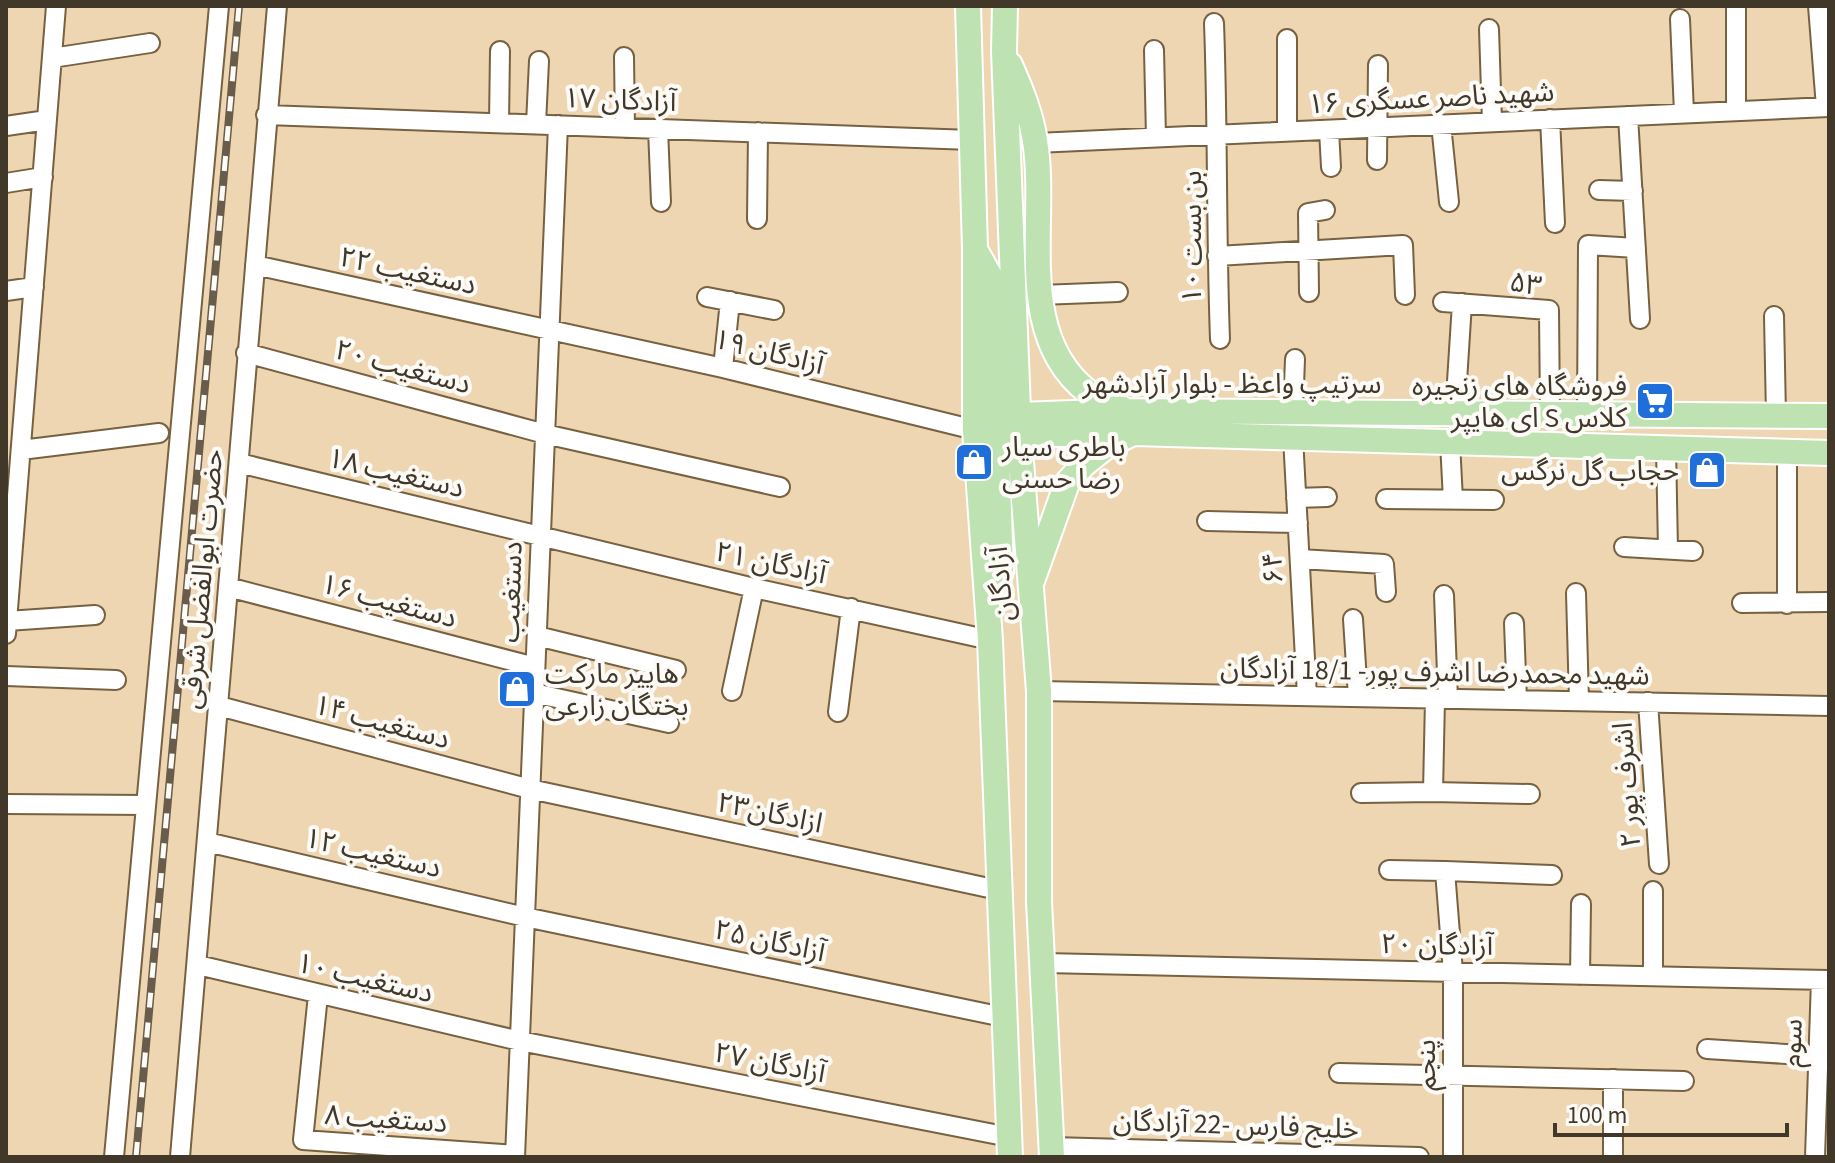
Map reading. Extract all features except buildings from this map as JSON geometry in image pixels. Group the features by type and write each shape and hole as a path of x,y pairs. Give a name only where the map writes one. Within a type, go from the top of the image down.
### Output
{"main road":[{"name":"آزادگان","path":"968,6 975,249 1001,425 1030,587 1039,691 1039,902 1052,1152"},
{"name":"آزادگان","path":"1005,6 1001,425 989,628 1009,1147"},
{"path":"1004,51 1025,99 1036,143 1040,295 1047,336 1056,356 1089,393 1130,422 1067,483 1030,587"},
{"name":"سرتیپ واعظ - بلوار آزادشهر","path":"1001,425 1130,422 1293,411 1829,416"},
{"name":"سرتیپ واعظ - بلوار آزادشهر","path":"1130,422 1293,437 1829,453"}],"street":[{"path":"6,634 21,450 15,414 34,287 56,6"},
{"path":"114,1157 219,6"},
{"name":"حضرت ابوالفضل شرقی","path":"180,1157 277,6"},
{"path":"1818,6 1828,107"},
{"path":"1736,8 1736,111"},
{"path":"1680,19 1684,113"},
{"name":"بن بست ۱۰","path":"1214,23 1219,135 1217,256 1220,339"},
{"path":"1489,29 1492,122"},
{"path":"1287,39 1287,131"},
{"path":"52,58 150,43"},
{"path":"1154,50 1156,137"},
{"path":"499,123 500,51"},
{"path":"624,57 625,128"},
{"path":"536,124 539,61"},
{"path":"1377,160 1378,65"},
{"name":"۱۶ شهید ناصر عسگری","path":"1036,143 1828,107"},
{"name":"۱۷ آزادگان","path":"266,115 972,140"},
{"path":"1628,116 1640,319"},
{"path":"1550,119 1555,223"},
{"path":"6,126 47,120"},
{"path":"1441,124 1449,202"},
{"name":"دستغیب","path":"515,1156 558,125"},
{"path":"658,129 661,202"},
{"path":"1329,130 1331,167"},
{"path":"757,219 758,132"},
{"path":"6,183 43,177"},
{"path":"1599,190 1633,191"},
{"path":"1309,292 1308,213 1325,210"},
{"path":"1217,256 1309,253 1403,245 1405,295"},
{"path":"1587,414 1588,245 1636,248"},
{"name":"دستغیب ۲۲","path":"255,265 549,329"},
{"path":"6,291 34,287"},
{"path":"1040,295 1118,292"},
{"path":"707,297 774,310"},
{"path":"723,368 730,301"},
{"name":"۵۳","path":"1443,302 1549,310 1550,414"},
{"path":"1455,413 1462,303"},
{"path":"1774,316 1776,416"},
{"name":"۱۹ آزادگان","path":"549,329 1001,425"},
{"name":"دستغیب ۲۰","path":"246,353 545,434 780,487"},
{"path":"1293,411 1295,359"},
{"path":"21,450 159,433"},
{"name":"۶۴","path":"1293,437 1307,696"},
{"path":"1450,442 1453,500"},
{"path":"1666,448 1668,549"},
{"path":"1787,451 1787,604"},
{"name":"دستغیب ۱۸","path":"239,463 541,535"},
{"path":"1296,498 1327,497"},
{"path":"1386,499 1494,500"},
{"path":"1206,524 1298,523"},
{"name":"۲۱ آزادگان","path":"541,535 754,588 851,608 989,628"},
{"path":"1624,547 1693,551"},
{"path":"1300,559 1384,564 1386,592"},
{"name":"دستغیب ۱۶","path":"228,587 535,667"},
{"path":"732,691 754,588"},
{"path":"1576,593 1579,701"},
{"path":"1433,792 1442,699 1444,595"},
{"path":"1742,603 1828,602"},
{"path":"838,712 851,608"},
{"path":"7,621 95,615"},
{"path":"1353,619 1358,697"},
{"path":"1514,623 1517,700"},
{"path":"537,636 676,670"},
{"path":"6,676 116,680"},
{"name":"شهید محمدرضا اشرف پور- 18/1 آزادگان","path":"1039,691 1829,706"},
{"path":"534,693 669,723"},
{"name":"۲ اشرف پور","path":"1648,702 1659,864"},
{"name":"دستغیب ۱۴","path":"219,706 530,789"},
{"name":"۲۳ازادگان","path":"530,789 998,890"},
{"path":"1361,793 1530,794"},
{"path":"6,804 146,805"},
{"name":"دستغیب ۱۲","path":"207,842 525,917"},
{"path":"1389,870 1552,875"},
{"name":"پنجم","path":"1445,871 1453,972 1453,1157"},
{"path":"1653,891 1653,976"},
{"path":"1580,975 1581,904"},
{"name":"۲۵ آزادگان","path":"525,917 1003,1017"},
{"name":"۲۰ آزادگان","path":"1044,963 1825,980"},
{"name":"دستغیب ۱۰","path":"198,965 520,1041"},
{"name":"سوم","path":"1815,1157 1823,1081 1818,1056 1825,980"},
{"name":"دستغیب ۸","path":"318,995 302,1148 515,1156"},
{"name":"۲۷ آزادگان","path":"520,1041 1009,1147"},
{"path":"1707,1049 1818,1056"},
{"path":"1339,1073 1684,1081"},
{"path":"1613,1079 1613,1157"},
{"name":"خلیج فارس -22 آزادگان","path":"1052,1152 1419,1157"}],"railway":[{"path":"136,1157 239,6"}],"place":[{"name":"فروشگاه های زنجیره ای هایپر S کلاس","path":"1655,401"},
{"name":"باطری سیار رضا حسنی","path":"974,462"},
{"name":"حجاب گل نرگس","path":"1707,470"},
{"name":"هاپیر مارکت بختگان زارعی","path":"517,689"}]}
